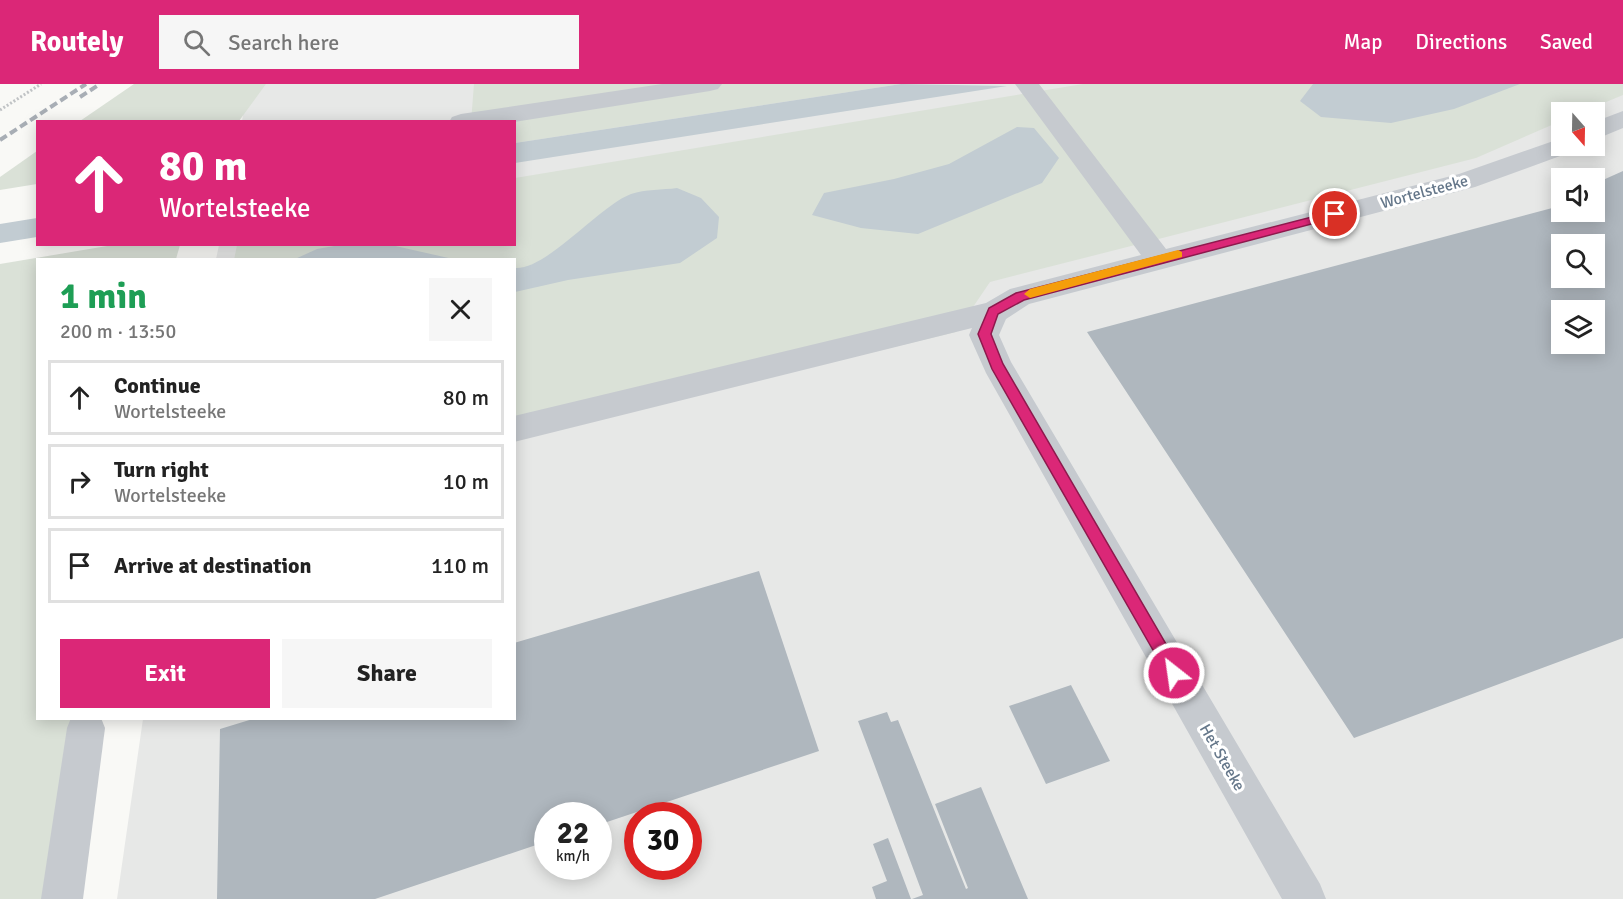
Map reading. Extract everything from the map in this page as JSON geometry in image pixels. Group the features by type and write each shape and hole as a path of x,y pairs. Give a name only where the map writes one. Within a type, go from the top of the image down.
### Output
{"street":[{"path":"474,120 710,84"},
{"path":"1027,84 1159,259"},
{"path":"1605,127 1623,119"},
{"name":"Wortelsteeke","path":"516,429 994,312 1020,296 1466,181 1551,150"},
{"name":"Het Steeke","path":"994,312 984,334 997,365 1305,899"},
{"path":"62,899 86,728"}],"path":[{"path":"0,110 41,84"}],"shaded area":[{"path":"134,84 266,84 240,120 81,120"},
{"path":"248,84 1623,84 1623,899 117,899 143,720 516,720 516,258 216,258 219,246 516,246 516,120 242,120"},
{"path":"474,84 901,84 516,143 516,120 471,120"},
{"path":"901,84 1007,86 516,163 516,143"},
{"path":"1083,84 1623,84 1623,95 1605,102 1551,102 1551,125 1476,158 990,282 956,332 516,439 516,258 234,258 237,246 516,246 516,178"},
{"path":"1313,84 1520,84 1454,109 1391,123 1321,117 1300,101"},
{"path":"1017,127 1034,128 1059,158 1042,183 918,234 861,228 812,215 824,193 894,179 949,164"},
{"path":"36,152 36,184 0,190 0,177"},
{"path":"677,188 701,198 719,217 717,238 680,263 568,280 516,292 516,268 528,266 542,259 618,201 636,192"},
{"path":"36,218 36,237 0,243 0,224"},
{"path":"107,246 180,246 176,258 36,258 36,720 83,720 51,899 0,899 0,264"},
{"path":"334,246 395,246 449,258 297,258 317,249"}],"building":[{"path":"1623,171 1623,638 1354,738 1087,332 1551,208 1551,222 1605,222 1605,179"},
{"path":"759,571 819,751 667,802 624,802 624,816 612,820 612,802 534,802 534,846 375,899 217,899 220,729 249,720 516,720 516,642"},
{"path":"1071,685 1110,761 1046,784 1009,706"},
{"path":"887,712 891,722 898,720 966,889 968,888 935,804 981,787 1028,899 912,899 923,895 858,721"},
{"path":"888,838 911,899 876,899 872,887 887,881 873,844"}],"railway":[{"path":"0,140 86,84"},
{"path":"80,97 100,84"}],"slow traffic":[{"path":"1030,294 1178,254"}],"route":[{"path":"1174,673 997,365 984,334 994,312 1020,296 1335,214"}]}
